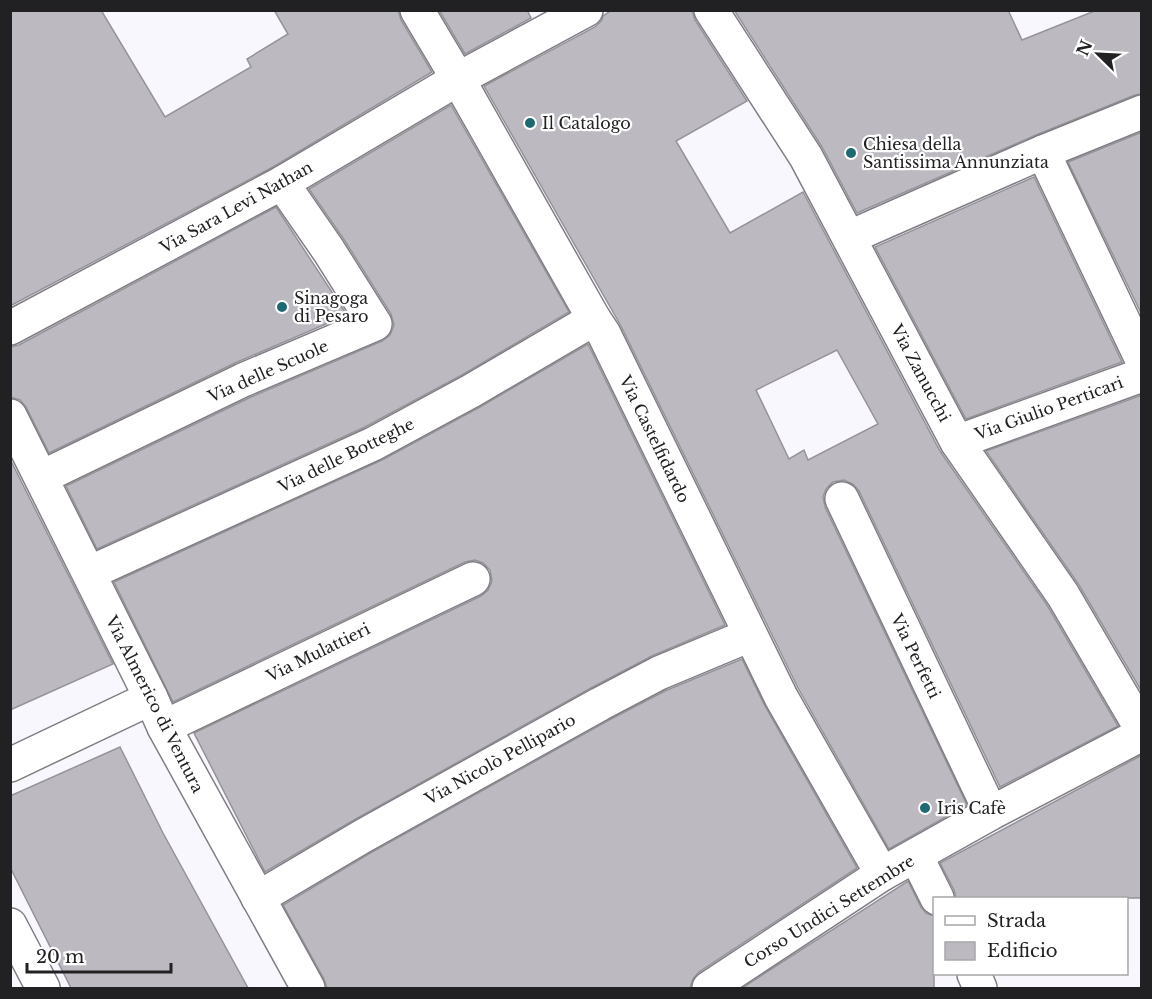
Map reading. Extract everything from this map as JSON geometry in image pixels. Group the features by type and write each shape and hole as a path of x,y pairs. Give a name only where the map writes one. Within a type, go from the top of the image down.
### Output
{"street":[{"name":"Via Castelfidardo","path":"417,10 604,334 781,698 882,874"},
{"name":"Via Sara Levi Nathan","path":"10,328 282,183 458,79 586,10"},
{"name":"Via Zanucchi","path":"711,10 806,157 957,442 1063,595 1142,732"},
{"path":"850,237 1043,152 1142,112"},
{"path":"1043,152 1142,360"},
{"name":"Via delle Scuole","path":"42,477 243,380 375,324 282,183"},
{"name":"Via delle Botteghe","path":"88,573 373,444 471,391 594,319"},
{"name":"Via Giulio Perticari","path":"957,442 1142,375"},
{"name":"Via Almerico di Ventura","path":"10,416 152,698 164,727 308,988"},
{"name":"Via Perfetti","path":"842,499 992,813"},
{"name":"Via Mulattieri","path":"164,727 473,579"},
{"name":"Via Nicolò Pellipario","path":"258,898 363,836 600,704 659,673 750,635"},
{"path":"10,765 152,698"},
{"name":"Corso Undici Settembre","path":"709,988 882,874 1142,732"},
{"path":"916,856 936,897"},
{"path":"10,925 43,988"}],"building":[{"path":"10,10 101,10 165,117 251,67 247,59 288,34 274,10 398,10 401,20 432,72 273,167 10,306"},
{"path":"439,10 527,10 531,18 465,54"},
{"path":"612,10 692,10 695,20 747,101 676,141 730,233 803,192 940,451 1047,605 1118,726 1000,787 859,491 853,484 844,480 833,482 826,489 823,497 825,507 967,805 889,849 798,688 621,326 484,86 595,27 603,16","holes":["837,350 878,424 808,460 804,450 789,459 756,390"]},
{"path":"734,10 1008,10 1022,40 1097,10 1142,10 1142,94 1036,135 857,213 822,147"},
{"path":"451,105 569,312 462,375 365,427 97,549 66,486 251,397 382,341 390,335 394,325 391,314 309,189"},
{"path":"1142,132 1142,315 1068,162"},
{"path":"1034,177 1122,362 966,419 875,247"},
{"path":"276,207 347,315 235,363 49,453 26,407 20,400 10,397 10,347 19,345"},
{"path":"588,344 725,625 652,656 591,688 265,872 194,733 481,596 488,590 492,581 490,570 483,563 475,560 465,562 173,702 114,582 382,460 480,407"},
{"path":"1142,395 1142,692 1079,585 986,451"},
{"path":"10,459 113,664 10,710"},
{"path":"742,659 765,706 857,868 699,972 690,988 327,988 283,905 372,852 609,720 667,690"},
{"path":"120,747 163,833 248,988 71,988 10,867 10,796"},
{"path":"1142,755 1142,898 956,897 940,863"},
{"path":"908,881 921,907 926,913 933,916 934,988 742,988"}],"place":[{"name":"Il Catalogo","path":"530,123"},
{"name":"Chiesa della Santissima Annunziata","path":"851,153"},
{"name":"Sinagoga di Pesaro","path":"282,307"},
{"name":"Iris Cafè","path":"925,808"}]}
